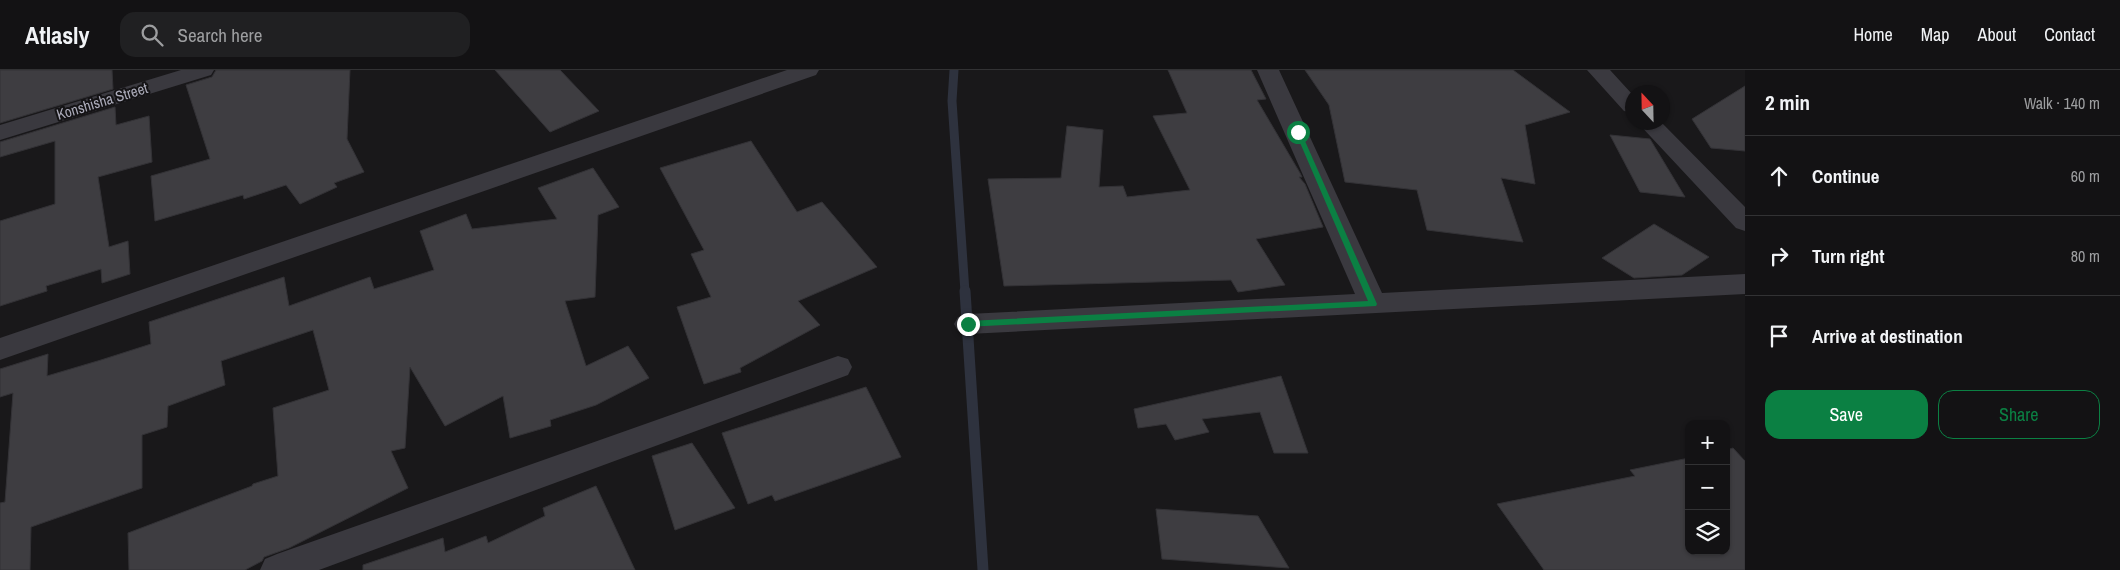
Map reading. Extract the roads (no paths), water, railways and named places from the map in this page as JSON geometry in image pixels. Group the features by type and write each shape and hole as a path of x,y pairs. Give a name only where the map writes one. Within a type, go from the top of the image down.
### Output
{"street":[{"name":"Konshisha Street","path":"0,133 203,70"},
{"path":"0,349 808,70"},
{"path":"1268,70 1373,304"},
{"path":"1598,70 1625,99"},
{"path":"1656,130 1745,222"},
{"path":"968,324 1745,284"},
{"path":"277,570 838,367"}],"waterway":[{"path":"954,70 952,101 965,292"},
{"path":"965,291 983,570"}]}
